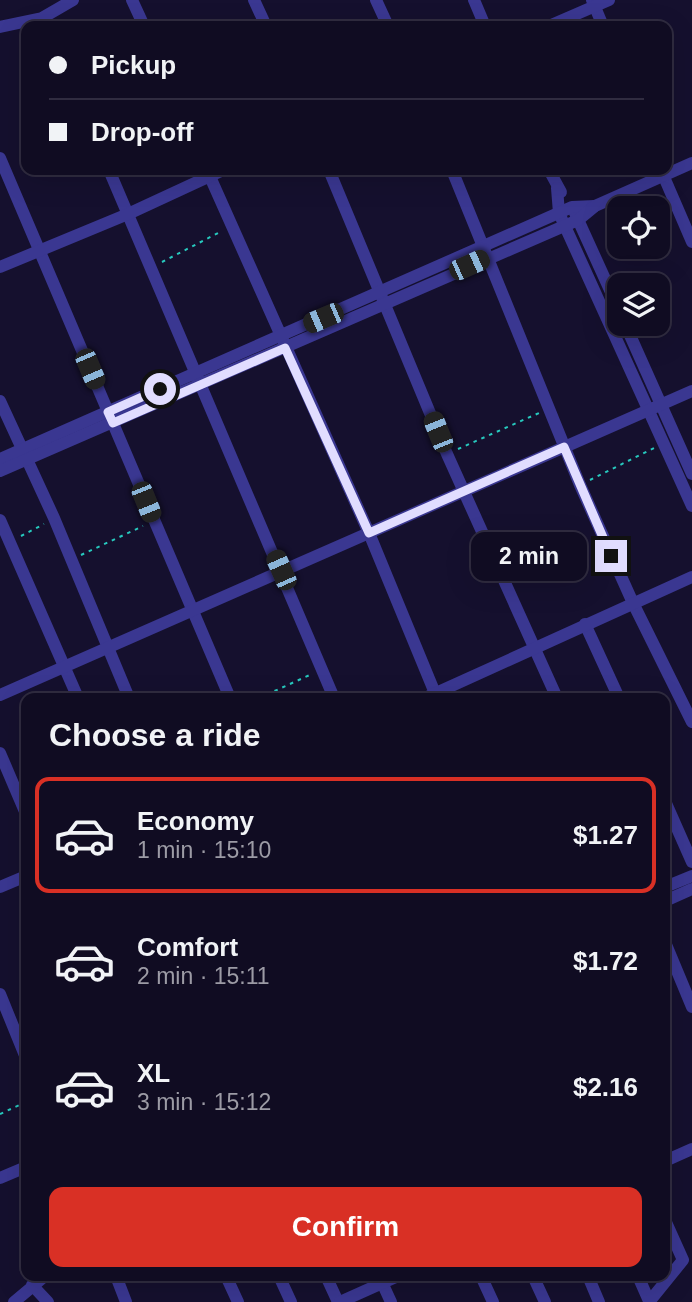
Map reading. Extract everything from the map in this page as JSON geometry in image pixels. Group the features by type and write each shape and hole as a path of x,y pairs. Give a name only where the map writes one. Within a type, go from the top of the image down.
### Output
{"street":[{"path":"45,21 72,0"},
{"path":"132,0 142,21"},
{"path":"254,0 264,21"},
{"path":"376,0 386,21"},
{"path":"474,0 483,21"},
{"path":"559,21 593,3 609,0"},
{"path":"593,3 601,21"},
{"path":"0,27 21,25"},
{"path":"0,158 228,693"},
{"path":"672,170 692,163"},
{"path":"111,175 332,693"},
{"path":"0,267 128,214 204,175"},
{"path":"209,175 369,533 430,693"},
{"path":"331,175 447,454 555,693"},
{"path":"454,175 580,485 633,603 692,722"},
{"path":"551,175 557,188 572,207 607,284"},
{"path":"0,471 24,455 487,251 562,220 578,220 595,206 658,175"},
{"path":"663,175 692,242"},
{"path":"557,188 562,220 692,474"},
{"path":"562,220 572,207 595,206"},
{"path":"629,336 656,407 664,443 692,506"},
{"path":"0,695 692,391"},
{"path":"0,401 54,518 127,693"},
{"path":"0,459 24,455"},
{"path":"0,520 76,693"},
{"path":"440,693 535,647 692,577"},
{"path":"585,624 617,693"},
{"path":"0,753 21,802"},
{"path":"670,812 692,862"},
{"path":"670,885 692,876"},
{"path":"0,887 21,878"},
{"path":"670,899 692,889"},
{"path":"670,954 692,1007"},
{"path":"0,994 4,1019 21,1049"},
{"path":"670,1159 692,1149"},
{"path":"0,1178 21,1169"},
{"path":"670,1229 687,1259 670,1278"},
{"path":"14,1302 38,1281"},
{"path":"118,1281 126,1302"},
{"path":"228,1281 238,1302"},
{"path":"281,1281 290,1302"},
{"path":"329,1281 339,1302 377,1281"},
{"path":"382,1281 391,1302"},
{"path":"483,1281 493,1302"},
{"path":"535,1281 545,1302"},
{"path":"590,1281 599,1302"},
{"path":"640,1281 649,1302 668,1281"},
{"path":"32,1285 48,1302"}],"path":[{"path":"151,268 232,226"},
{"path":"447,454 549,409"},
{"path":"580,485 664,443"},
{"path":"10,542 54,518"},
{"path":"71,560 154,520"},
{"path":"270,693 323,670"},
{"path":"0,1114 21,1104"}],"route":[{"path":"160,389 108,412 113,423 285,348 369,533 564,447 611,556"}]}
